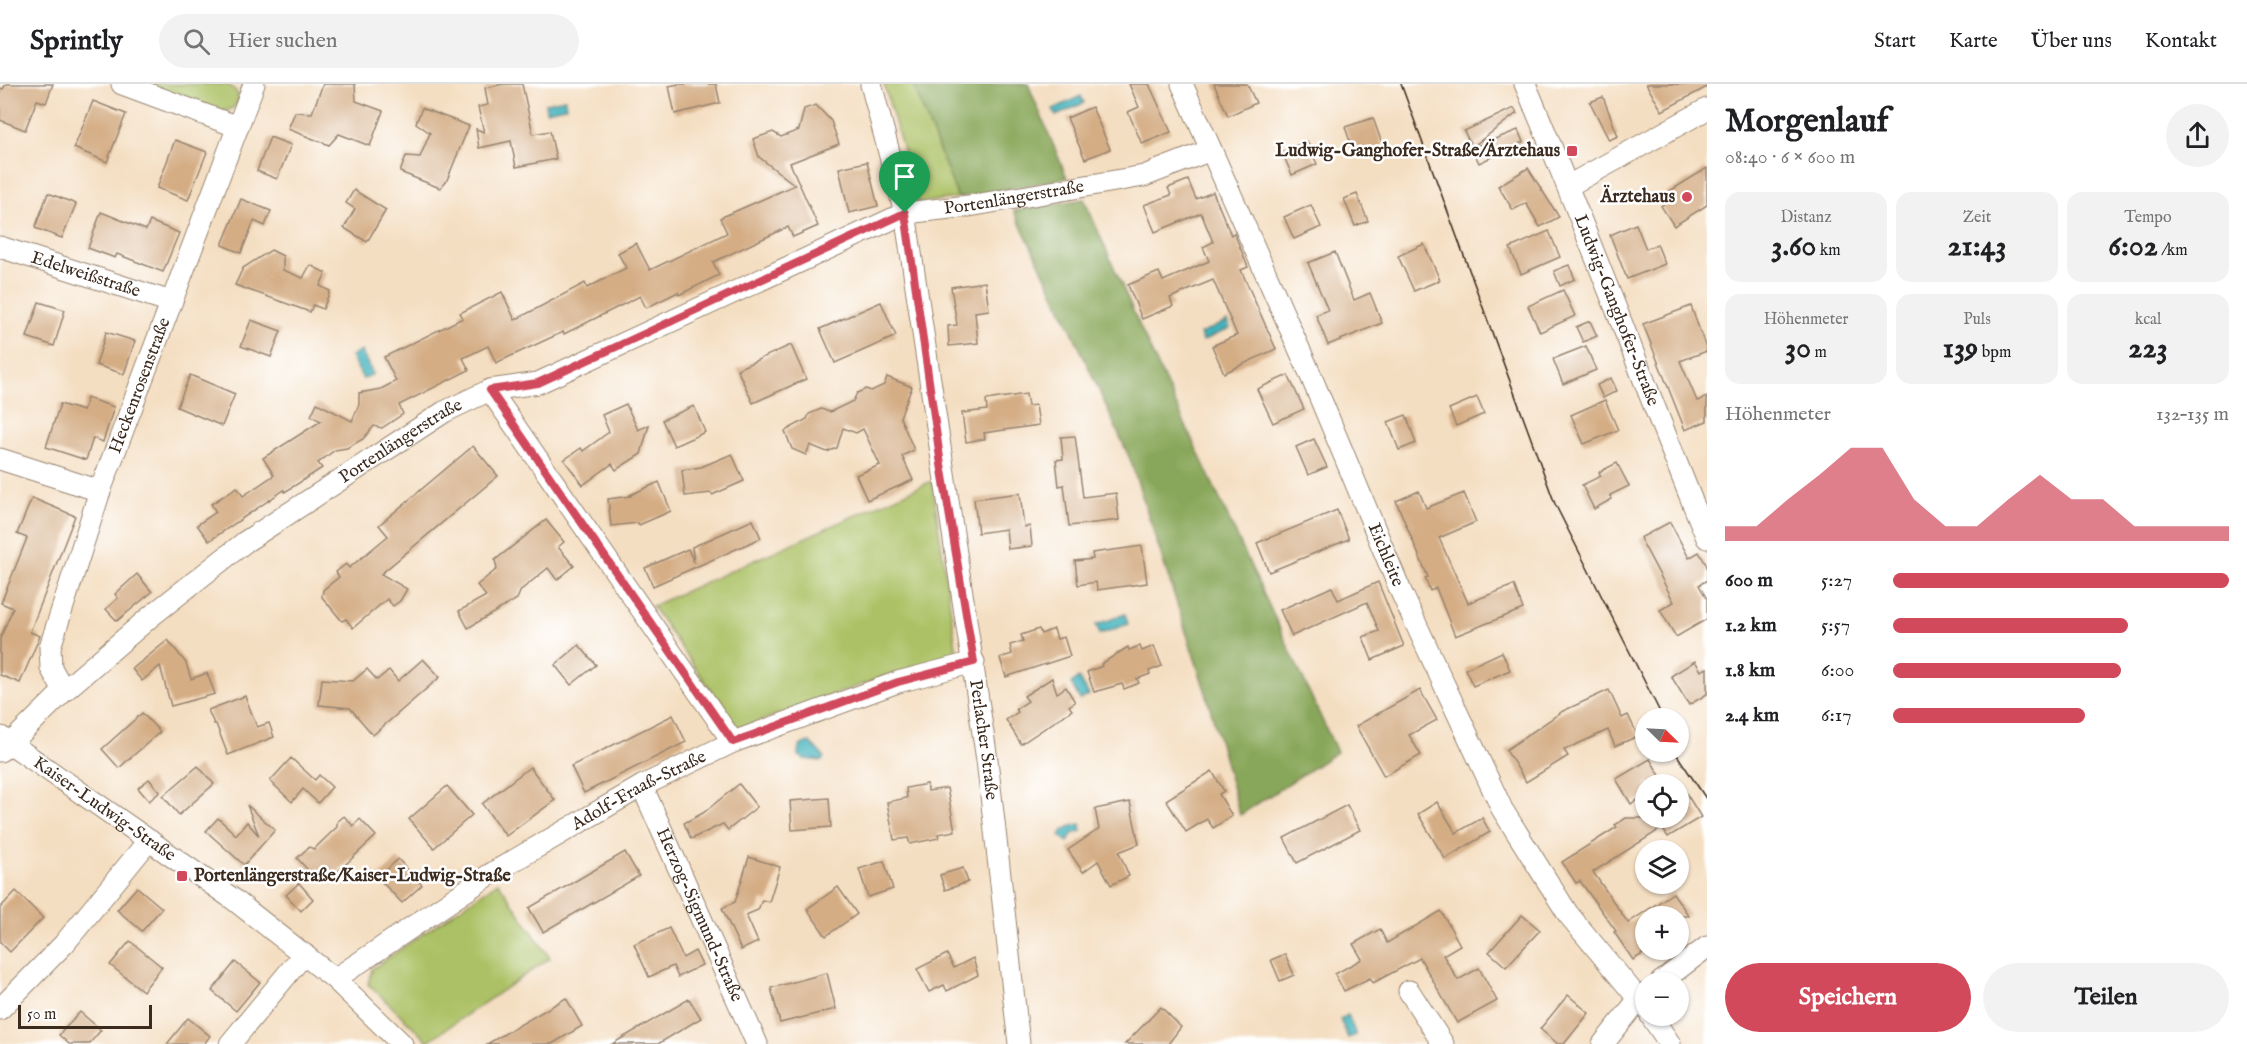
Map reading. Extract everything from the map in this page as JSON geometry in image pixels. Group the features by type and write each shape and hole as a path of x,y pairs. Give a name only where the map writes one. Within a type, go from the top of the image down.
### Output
{"street":[{"path":"122,84 238,128"},
{"name":"Heckenrosenstraße","path":"64,691 51,668 51,647 100,491 253,84"},
{"name":"Perlacher Straße","path":"871,84 905,213 940,458 974,662 1009,943 1019,1044"},
{"name":"Eichleite","path":"1182,84 1308,369 1402,594 1502,809 1569,914 1635,992"},
{"name":"Ludwig-Ganghofer-Straße","path":"1525,84 1568,186 1707,538"},
{"path":"1568,186 1707,110"},
{"name":"Portenlängerstraße","path":"3,744 150,617 245,542 444,412 490,390 538,383 905,213 969,206 1144,176 1211,150"},
{"name":"Edelweißstraße","path":"0,247 171,302"},
{"path":"490,390 733,742"},
{"path":"0,459 100,491"},
{"name":"Adolf-Fraaß-Straße","path":"335,979 489,875 642,786 733,742 898,682 974,662"},
{"name":"Kaiser-Ludwig-Straße","path":"3,744 149,840 233,899 335,979 402,1044"},
{"name":"Herzog-Sigmund-Straße","path":"642,786 758,1044"},
{"path":"0,1009 64,944 149,840"},
{"path":"1674,972 1707,947"},
{"path":"231,1044 304,954"},
{"path":"1409,991 1443,1044"},
{"path":"1603,1044 1635,1014"},
{"name":"Eichleite","path":"1659,1026 1670,1044"}],"green space":[{"path":"145,84 226,84 236,92 238,101 232,108 219,112"},
{"path":"884,84 913,84 958,198 918,203"},
{"path":"913,84 1028,84 1067,178 958,198"},
{"path":"1084,199 1145,338 1337,752 1240,815 1206,693 1130,459 1014,211"},
{"path":"932,481 957,654 886,676 738,729 652,606"},
{"path":"498,882 550,958 428,1041 368,984 372,969"}],"water":[{"path":"1081,96 1084,103 1056,116 1053,109"},
{"path":"565,99 566,107 546,111 545,103"},
{"path":"1227,321 1230,328 1203,341 1200,334"},
{"path":"361,351 373,374 363,379 351,356"},
{"path":"1125,614 1128,624 1100,634 1096,625"},
{"path":"1079,678 1089,695 1080,700 1071,683"},
{"path":"810,742 824,757 822,761 804,759 798,755 801,746"},
{"path":"1081,824 1081,831 1072,834 1068,842 1060,836 1071,826"},
{"path":"1348,1015 1356,1035 1348,1038 1340,1019"}],"building":[{"path":"6,84 53,84 46,103 37,100 25,130 0,120 0,88 3,89"},
{"path":"323,84 355,84 356,101 383,111 370,146 339,134 329,145 288,129 295,112 312,113"},
{"path":"503,84 522,84 533,134 550,131 556,159 516,167 511,141 479,148 476,129 484,132 478,107 488,105 485,88"},
{"path":"716,84 720,103 675,114 669,86"},
{"path":"1129,84 1149,84 1171,132 1142,144 1128,112 1139,107"},
{"path":"1214,84 1247,84 1256,103 1228,116"},
{"path":"1646,84 1707,84 1707,87 1662,111"},
{"path":"1603,97 1618,136 1609,140 1590,102"},
{"path":"93,101 126,114 107,162 74,148"},
{"path":"816,105 831,121 839,144 790,163 818,226 793,237 788,227 713,262 719,275 646,308 640,296 564,334 563,332 496,363 488,346 463,358 469,370 399,405 403,414 382,428 374,426 363,439 347,448 335,450 318,463 322,468 285,492 284,490 209,541 197,525 216,512 211,504 237,487 243,496 274,475 263,458 321,421 311,416 317,403 352,421 359,404 359,393 381,389 396,381 384,357 463,318 460,313 502,292 515,320 585,283 587,288 626,268 618,253 636,243 650,270 727,233 720,218 795,185 759,157 753,139 773,132 781,137 799,130 804,109"},
{"path":"1092,107 1110,149 1085,159 1067,118"},
{"path":"422,108 469,126 447,180 440,188 400,172 406,156 420,157 430,133 416,123"},
{"path":"1514,108 1517,113 1472,147 1464,131"},
{"path":"1373,118 1383,146 1355,156 1345,127"},
{"path":"1518,130 1523,142 1479,163 1472,148"},
{"path":"270,137 291,145 277,179 257,171"},
{"path":"175,140 207,152 188,200 157,188"},
{"path":"1307,141 1317,164 1292,175 1282,152"},
{"path":"867,162 878,206 849,213 839,168"},
{"path":"1528,168 1559,217 1540,227 1526,203 1513,210 1498,186"},
{"name":"Ärztehaus","path":"1707,168 1707,205 1674,226 1661,206 1669,200 1665,194"},
{"path":"1188,180 1196,199 1213,192 1231,235 1234,233 1248,267 1241,270 1276,349 1224,373 1212,346 1237,335 1213,280 1170,298 1173,306 1142,319 1128,285 1159,272 1163,281 1209,261 1203,247 1213,242 1201,213 1155,232 1144,205 1171,195 1168,188"},
{"path":"354,190 386,210 367,242 344,228 355,209 346,203"},
{"path":"48,193 76,204 62,238 35,228"},
{"path":"1357,194 1368,221 1355,226 1344,199"},
{"path":"241,199 271,211 265,226 254,221 241,253 222,245"},
{"path":"1311,205 1321,227 1294,239 1284,217"},
{"path":"101,212 146,230 150,221 179,233 163,272 117,254 115,258 88,248"},
{"path":"1636,224 1646,249 1657,244 1665,264 1627,279 1610,235"},
{"path":"1549,231 1560,257 1521,274 1510,248"},
{"path":"1424,244 1440,280 1414,291 1398,256"},
{"path":"271,250 283,256 283,270 303,278 310,265 326,273 320,286 330,291 323,309 313,305 310,312 235,285 243,268"},
{"path":"1335,252 1354,300 1370,293 1382,323 1328,345 1316,315 1328,310 1308,263"},
{"path":"1569,265 1575,279 1560,286 1554,271"},
{"path":"985,282 989,310 975,312 978,343 949,346 948,326 957,325 951,287"},
{"path":"1563,290 1575,316 1540,332 1528,306"},
{"path":"39,302 65,310 54,346 27,337"},
{"path":"881,302 896,336 835,363 820,329"},
{"path":"1691,306 1707,351 1680,361 1697,401 1707,397 1707,421 1685,430 1643,324"},
{"path":"251,320 281,331 271,357 241,346"},
{"path":"1590,321 1597,336 1583,342 1576,327"},
{"path":"106,332 135,341 124,374 96,365"},
{"path":"791,345 806,379 753,403 737,369"},
{"path":"1586,346 1596,370 1563,384 1553,359"},
{"path":"190,375 235,394 222,426 177,407"},
{"path":"1288,375 1304,409 1273,423 1257,389"},
{"path":"887,377 912,387 900,417 914,450 902,456 913,480 867,500 856,475 880,465 863,429 856,433 843,428 837,448 827,452 810,445 806,455 792,449 785,431 807,419 809,414 821,409 830,412 853,401 857,393 866,389 871,391 884,385"},
{"path":"1611,378 1617,391 1603,398 1597,385"},
{"path":"1026,394 1028,406 1036,405 1039,425 984,433 985,439 966,442 962,413 987,410 986,400"},
{"path":"1477,397 1484,414 1456,426 1449,409"},
{"path":"87,398 114,407 103,442 93,438 86,460 46,447 60,404 83,411"},
{"path":"1605,400 1618,430 1584,444 1571,415"},
{"path":"626,404 638,430 649,425 641,454 616,470 612,464 583,485 564,460 581,448 583,451 609,432 602,415"},
{"path":"694,406 705,432 674,446 662,420"},
{"path":"1406,415 1416,443 1399,450 1388,422"},
{"path":"1075,436 1083,497 1116,493 1119,520 1069,526 1064,485 1059,486 1056,460 1063,459 1061,437"},
{"path":"1314,439 1327,467 1308,475 1296,447"},
{"path":"473,446 498,476 381,574 407,589 400,601 393,606 387,599 353,628 346,619 342,621 322,597 323,590 339,577 336,572 346,564 349,568 388,536 379,525"},
{"path":"732,454 744,481 712,495 711,493 685,496 682,470 701,467"},
{"path":"1617,463 1629,486 1610,495 1612,499 1594,509 1582,485 1601,476 1599,472"},
{"path":"659,482 671,511 639,525 638,523 611,526 608,499 631,496"},
{"path":"1419,491 1426,508 1464,493 1476,522 1439,538 1468,603 1514,585 1523,609 1455,636 1436,588 1430,591 1425,578 1428,577 1396,501"},
{"path":"1020,493 1024,527 1030,526 1032,546 1008,549 1006,529 978,533 974,499"},
{"path":"32,498 75,516 30,632 40,636 20,683 0,675 0,639 13,608 1,603 27,538 17,534"},
{"path":"1337,510 1349,539 1269,572 1257,543"},
{"path":"546,520 564,542 558,547 574,566 557,580 548,568 521,590 517,599 468,628 459,611 486,596 477,585 497,569 495,560"},
{"path":"753,520 761,538 653,586 645,568 688,549 694,563 692,547"},
{"path":"1670,522 1689,558 1699,552 1707,566 1707,580 1699,585 1707,599 1707,619 1676,637 1660,610 1674,602 1640,538"},
{"path":"1142,546 1147,583 1097,590 1096,582 1078,585 1075,561 1093,559 1092,553"},
{"path":"137,574 152,592 117,621 106,609 118,598 115,594"},
{"path":"1378,582 1404,646 1372,660 1363,637 1379,631 1367,602 1292,636 1280,610 1332,587 1338,600"},
{"path":"1039,629 1041,634 1054,629 1057,639 1064,637 1070,656 1006,677 1000,658 1012,654 1010,645 1023,641 1021,635"},
{"path":"168,640 186,663 191,679 207,673 215,694 171,706 160,666 142,681 132,669"},
{"path":"579,645 596,665 571,685 555,665"},
{"path":"1140,646 1142,651 1154,646 1162,666 1137,679 1139,683 1124,689 1122,684 1094,692 1087,672 1102,666 1101,664 1128,647 1129,650"},
{"path":"1502,652 1510,670 1473,686 1465,669"},
{"path":"423,659 440,677 373,735 350,708 319,705 322,679 353,681 367,669 377,680 389,670 398,681"},
{"path":"1695,661 1701,671 1707,668 1707,694 1689,705 1671,676"},
{"path":"1052,678 1057,693 1066,687 1075,702 1069,706 1072,710 1021,744 1006,720 1028,701 1024,696"},
{"path":"1420,690 1437,720 1409,735 1421,755 1384,776 1356,726"},
{"path":"1609,690 1622,718 1628,715 1635,730 1635,737 1615,746 1608,730 1564,750 1568,756 1526,782 1506,750 1563,711"},
{"path":"245,696 257,727 269,723 274,737 228,755 208,710"},
{"path":"142,713 160,732 119,768 102,749"},
{"path":"673,715 686,742 584,793 571,766"},
{"path":"291,758 315,780 319,775 332,787 318,803 303,789 292,802 270,781"},
{"path":"1645,762 1652,762 1659,774 1635,774 1635,802 1631,804 1616,779"},
{"path":"198,766 214,784 179,815 163,796"},
{"path":"530,767 555,800 506,836 482,804"},
{"path":"1212,771 1224,791 1219,794 1232,816 1213,828 1207,819 1186,832 1166,800"},
{"path":"149,779 160,792 149,801 138,788"},
{"path":"739,784 757,807 728,830 723,824 691,839 684,823 703,813"},
{"path":"927,784 928,791 947,788 955,831 938,834 939,838 910,844 908,838 894,840 887,802 907,798 906,788"},
{"path":"447,786 472,815 434,848 409,819"},
{"path":"829,798 831,827 792,830 790,801"},
{"path":"1689,798 1701,817 1689,824"},
{"path":"1130,802 1139,844 1119,852 1129,876 1111,885 1098,861 1083,872 1068,850 1099,829 1095,809"},
{"path":"1437,802 1456,833 1482,818 1490,832 1445,859 1418,814"},
{"path":"247,805 275,830 244,865 206,831 218,818 236,835 247,822 259,836"},
{"path":"1347,805 1360,830 1297,863 1284,838"},
{"path":"344,816 353,826 360,819 376,836 332,877 323,868 314,877 297,858 309,847 314,849 337,827 337,822"},
{"path":"1626,818 1635,818 1635,828 1662,828 1643,840 1635,840 1635,845 1593,872 1628,923 1635,918 1635,959 1633,960 1614,932 1616,931 1580,881 1576,883 1562,862 1617,827 1615,825"},
{"path":"1662,828 1683,828 1668,837"},
{"path":"625,852 639,876 543,932 529,908"},
{"path":"749,857 780,867 769,902 762,900 758,910 746,915 758,942 741,950 722,908 735,902"},
{"path":"398,859 422,885 402,903 378,878"},
{"path":"884,861 893,889 868,897 859,869"},
{"path":"963,868 968,882 945,890 940,875"},
{"path":"299,883 313,899 301,911 286,895"},
{"path":"137,887 162,908 142,931 117,910"},
{"path":"838,887 857,914 826,936 807,909"},
{"path":"16,891 43,918 10,952 0,942 0,908"},
{"path":"1672,894 1682,906 1654,906"},
{"path":"1441,911 1460,945 1443,955 1458,980 1479,968 1497,1001 1457,1023 1420,958 1373,983 1370,978 1344,991 1335,974 1362,959 1353,944 1380,929 1387,943"},
{"path":"1522,915 1540,930 1506,967 1489,952"},
{"path":"669,928 683,958 695,951 702,965 678,977 673,966 649,977 634,944"},
{"path":"130,941 162,967 143,991 110,965"},
{"path":"947,954 954,968 973,958 978,975 947,991 944,985 929,992 917,969"},
{"path":"1285,954 1294,975 1280,981 1271,960"},
{"path":"235,962 260,982 236,1011 212,991"},
{"path":"827,973 836,1009 780,1023 771,988"},
{"path":"1568,995 1589,1013 1564,1044 1558,1044 1540,1029"},
{"path":"566,998 582,1026 552,1044 487,1044"},
{"path":"689,999 701,1018 658,1044 612,1044"},
{"path":"1161,1007 1181,1027 1168,1044 1125,1044"},
{"path":"80,1012 101,1030 89,1044 69,1044 59,1035"},
{"path":"188,1018 210,1036 204,1044 167,1044"}],"tram line":[{"path":"1401,84 1555,504 1658,708"},
{"path":"1682,762 1707,800"}],"place":[{"name":"Ludwig-Ganghofer-Straße/Ärztehaus","path":"1572,151"},
{"name":"Ärztehaus","path":"1687,197"},
{"name":"Portenlängerstraße/Kaiser-Ludwig-Straße","path":"182,876"}],"route":[{"path":"905,213 940,458 974,662 898,682 733,742 490,390 538,383 905,213"}]}
